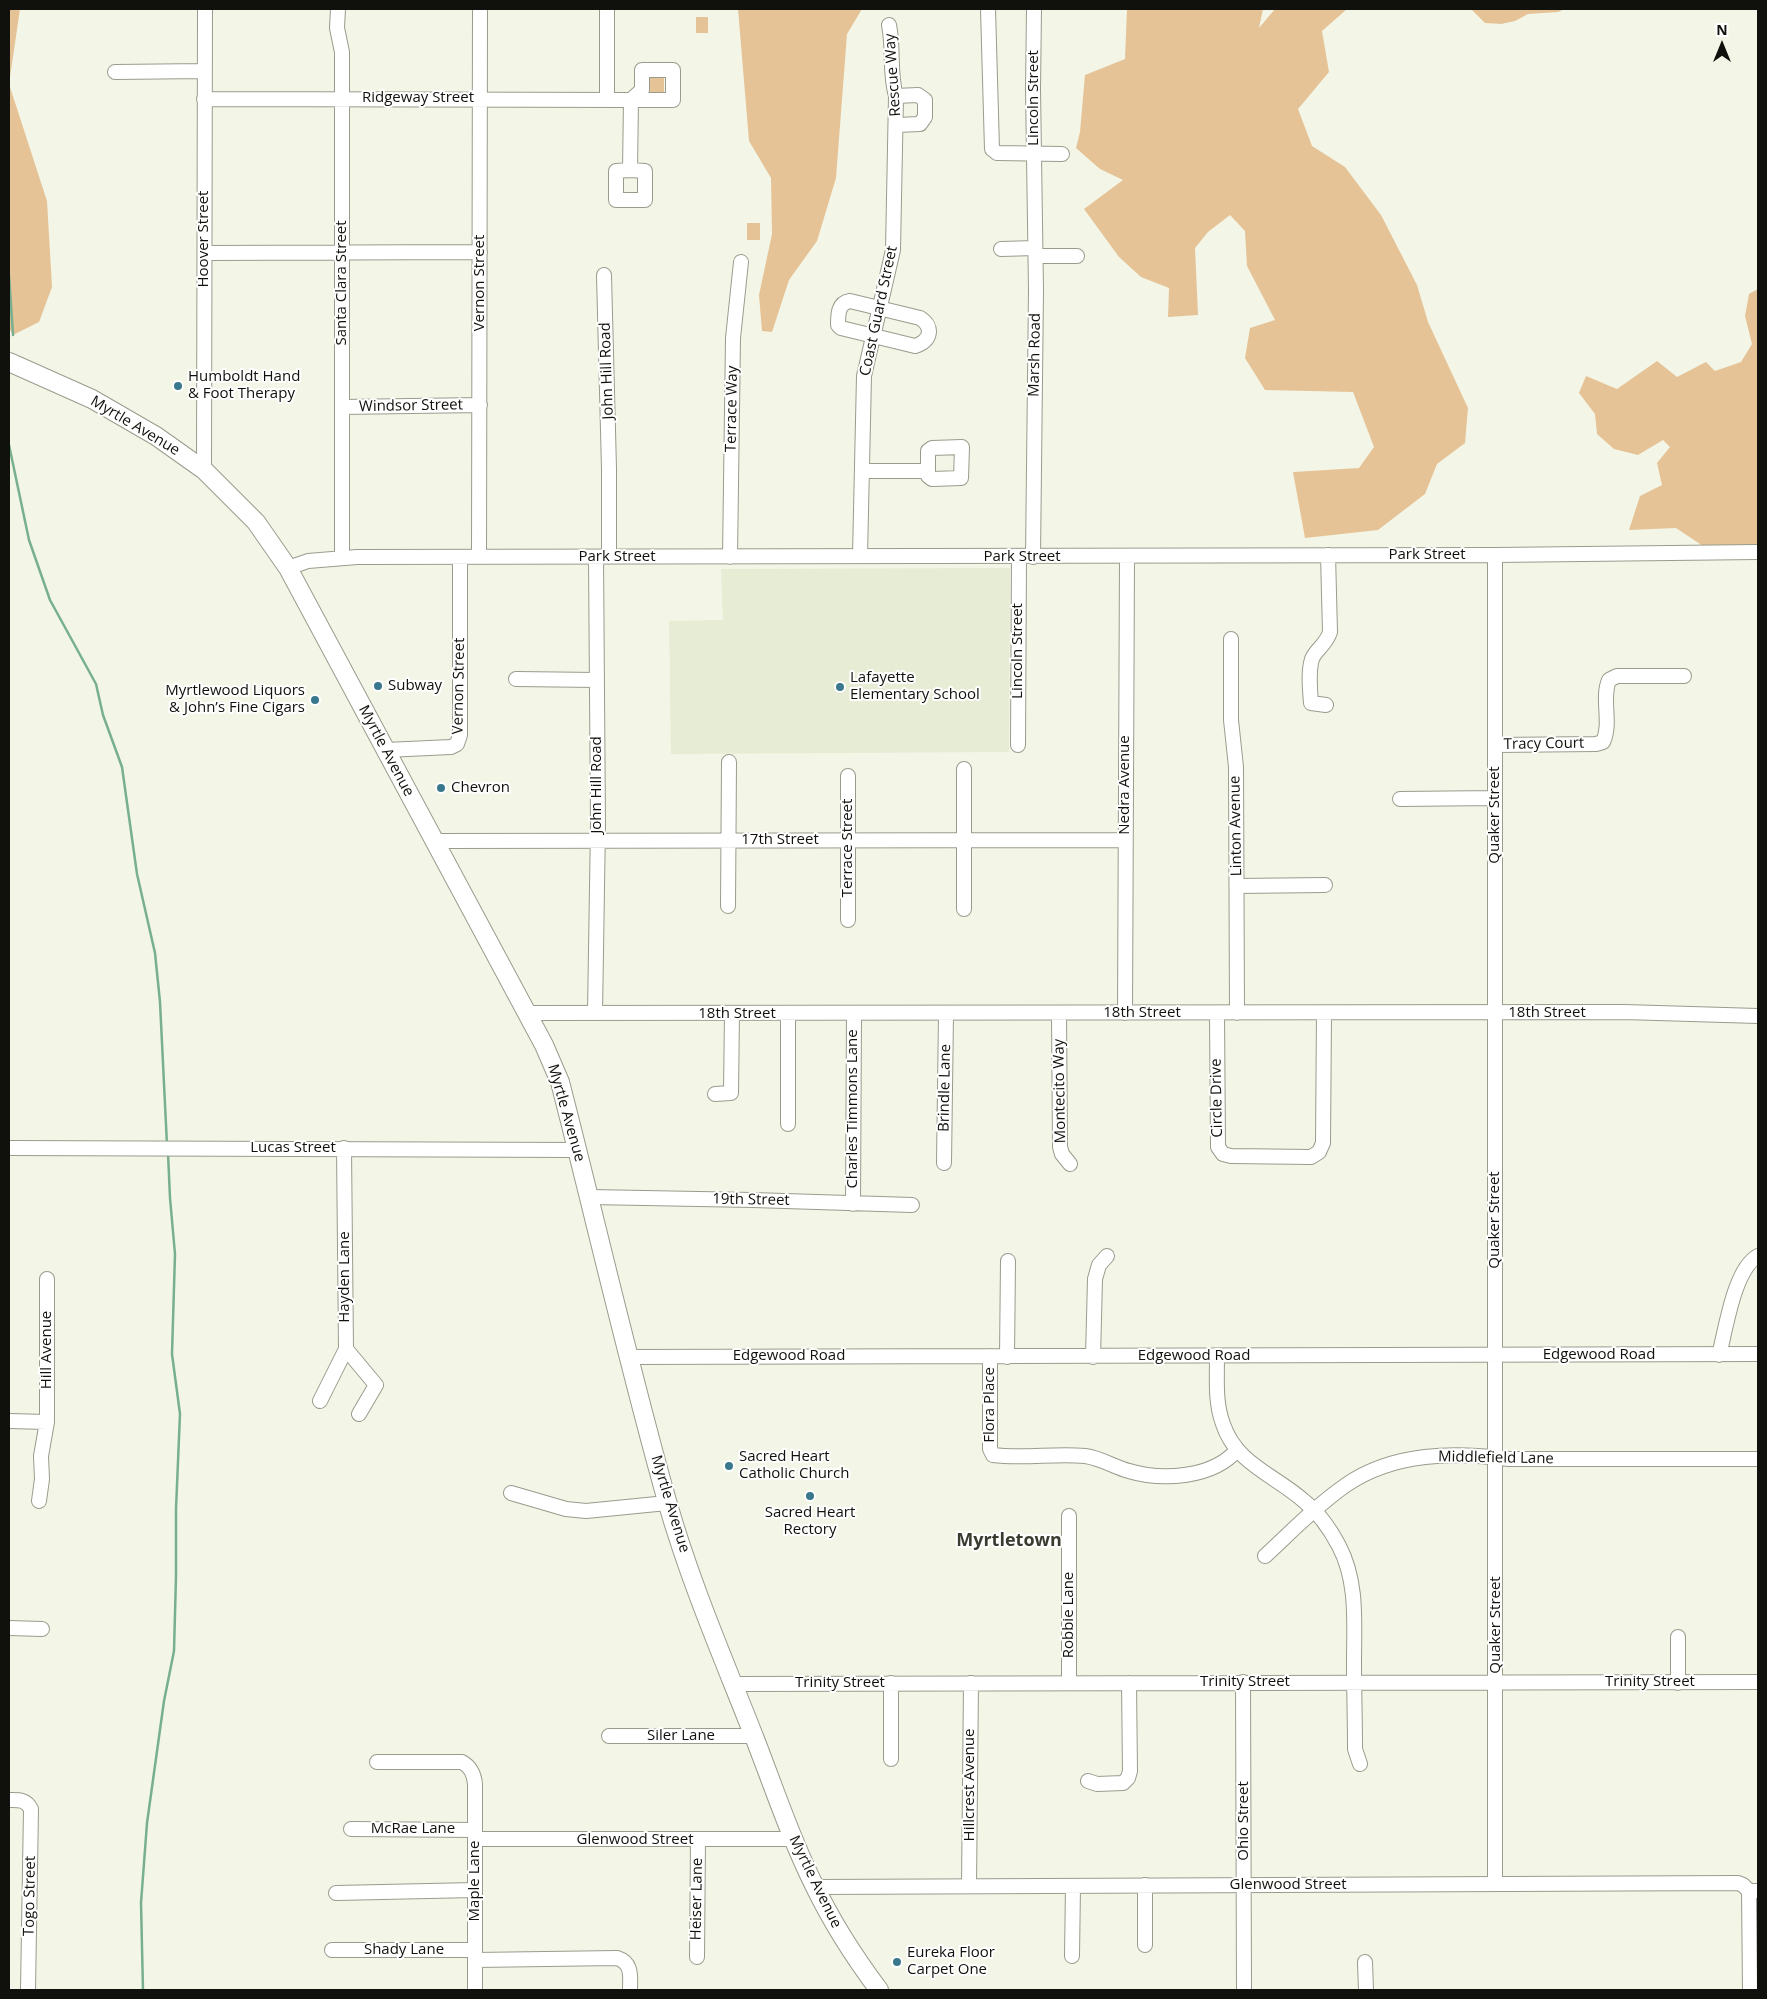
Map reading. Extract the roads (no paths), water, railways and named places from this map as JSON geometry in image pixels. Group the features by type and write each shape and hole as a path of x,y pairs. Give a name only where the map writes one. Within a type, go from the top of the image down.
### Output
{"main road":[{"name":"Myrtle Avenue","path":"9,362 92,399 156,436 204,470 256,522 288,568 435,841 544,1045 560,1082 667,1502 732,1684 794,1839 815,1887 854,1958 879,1990"}],"street":[{"name":"Hoover Street","path":"204,470 205,9"},
{"name":"Santa Clara Street","path":"338,9 337,28 342,52 342,557"},
{"name":"Vernon Street","path":"479,556 480,9"},
{"path":"607,9 607,100"},
{"name":"Lincoln Street","path":"988,9 991,146 997,153 1034,154 1034,9"},
{"name":"Rescue Way","path":"889,25 892,37 892,83 896,96 896,125"},
{"path":"114,72 204,71"},
{"path":"896,96 918,95 925,100 925,117 920,124 896,125"},
{"name":"Ridgeway Street","path":"204,99 479,98 631,100 630,170"},
{"name":"Coast Guard Street","path":"860,556 864,376 893,250 896,125"},
{"path":"1034,154 1062,154"},
{"name":"Marsh Road","path":"1026,557 1036,252 1034,154"},
{"path":"1001,249 1077,256"},
{"path":"204,253 480,252"},
{"name":"Terrace Way","path":"730,557 733,338 741,262"},
{"name":"John Hill Road","path":"595,1013 598,840 597,680 602,557 609,460 604,275"},
{"path":"850,301 880,307 920,318 927,322 928,338 923,344 915,346 841,328 838,325 840,306 844,302 850,301"},
{"name":"Windsor Street","path":"342,407 480,405"},
{"path":"862,471 927,471"},
{"name":"Park Street","path":"288,568 308,560 342,557 1026,557 1758,552"},
{"path":"1326,704 1311,703 1310,684 1313,658 1327,642 1330,632 1328,555"},
{"name":"Quaker Street","path":"1495,555 1495,1884"},
{"name":"Nedra Avenue","path":"1125,1013 1127,556"},
{"name":"Vernon Street","path":"386,750 451,747 457,744 460,735 460,557"},
{"name":"Lincoln Street","path":"1018,745 1026,557"},
{"name":"Linton Avenue","path":"1231,639 1231,720 1236,766 1237,1013"},
{"name":"Tracy Court","path":"1495,745 1596,744 1603,742 1607,734 1606,687 1609,680 1617,676 1684,676"},
{"path":"516,679 597,680"},
{"path":"728,906 729,762"},
{"path":"964,768 964,909"},
{"name":"Terrace Street","path":"848,776 848,920"},
{"path":"1400,799 1495,798"},
{"name":"17th Street","path":"435,841 1125,840"},
{"path":"1237,886 1325,885"},
{"name":"18th Street","path":"526,1013 1624,1012 1758,1016"},
{"name":"Montecito Way","path":"1059,1013 1060,1147 1062,1154 1070,1164"},
{"name":"Circle Drive","path":"1217,1013 1218,1146 1223,1154 1231,1156 1311,1157 1319,1152 1323,1143 1324,1013"},
{"path":"714,1094 731,1093 732,1014"},
{"path":"788,1014 788,1124"},
{"name":"Charles Timmons Lane","path":"853,1204 854,1014"},
{"name":"Brindle Lane","path":"944,1163 946,1014"},
{"name":"Lucas Street","path":"9,1148 578,1150"},
{"name":"Hayden Lane","path":"320,1401 346,1349 344,1148"},
{"name":"19th Street","path":"590,1198 753,1200 912,1205"},
{"path":"1093,1357 1095,1279 1099,1265 1107,1256"},
{"path":"1719,1355 1740,1276 1751,1261 1758,1256"},
{"path":"1006,1357 1008,1261"},
{"name":"Hill Avenue","path":"39,1501 42,1479 41,1456 47,1422 47,1279"},
{"path":"346,1349 376,1385 359,1414"},
{"name":"Edgewood Road","path":"630,1357 1758,1354"},
{"name":"Flora Place","path":"990,1356 990,1453 996,1455 1090,1456 1138,1473 1170,1476 1194,1474 1214,1467 1231,1457 1237,1450"},
{"path":"1217,1356 1219,1411 1226,1433 1247,1462 1297,1494 1315,1511 1339,1547 1349,1574 1353,1598 1355,1749 1360,1764"},
{"path":"9,1421 47,1422"},
{"name":"Middlefield Lane","path":"1265,1556 1315,1511 1355,1480 1402,1461 1439,1456 1483,1456 1508,1459 1758,1459"},
{"path":"511,1493 566,1508 586,1511 667,1502"},
{"name":"Robbie Lane","path":"1069,1516 1069,1684"},
{"path":"9,1628 42,1628"},
{"path":"1678,1637 1678,1682"},
{"name":"Ohio Street","path":"1243,1682 1244,1990"},
{"name":"Trinity Street","path":"732,1684 1758,1682"},
{"path":"890,1759 891,1683"},
{"name":"Hillcrest Avenue","path":"969,1886 971,1683"},
{"path":"1088,1781 1097,1784 1123,1783 1128,1778 1130,1771 1129,1683"},
{"name":"Siler Lane","path":"609,1736 754,1736"},
{"name":"Maple Lane","path":"377,1762 462,1762 473,1773 475,1784 475,1990"},
{"name":"Togo Street","path":"9,1800 21,1800 27,1803 31,1809 32,1862 28,1990"},
{"name":"McRae Lane","path":"351,1829 475,1834"},
{"name":"Glenwood Street","path":"475,1834 698,1840 794,1839"},
{"name":"Heiser Lane","path":"697,1957 698,1840"},
{"name":"Glenwood Street","path":"815,1887 1738,1884 1753,1891"},
{"path":"1145,1885 1145,1945"},
{"path":"1072,1886 1072,1956"},
{"path":"336,1893 475,1890"},
{"path":"1750,1990 1753,1891"},
{"name":"Shady Lane","path":"332,1950 617,1958 623,1960 630,1968 630,1990"},
{"path":"1366,1962 1366,1990"}],"waterway":[{"path":"9,275 13,335"},
{"path":"9,445 29,540 50,600 96,684 103,715 122,767 137,874 155,953 160,1002 167,1145"},
{"path":"143,1990 141,1903 147,1823 164,1701 174,1651 176,1509 180,1414 172,1354 175,1254 168,1153"}],"place":[{"name":"Humboldt Hand & Foot Therapy","path":"178,386"},
{"name":"Subway","path":"378,686"},
{"name":"Lafayette Elementary School","path":"840,687"},
{"name":"Myrtlewood Liquors & John’s Fine Cigars","path":"315,700"},
{"name":"Chevron","path":"441,788"},
{"name":"Sacred Heart Catholic Church","path":"729,1466"},
{"name":"Sacred Heart Rectory","path":"810,1496"},
{"name":"Eureka Floor Carpet One","path":"897,1962"}],"district":[{"name":"Myrtletown","path":"1009,1541"}]}
